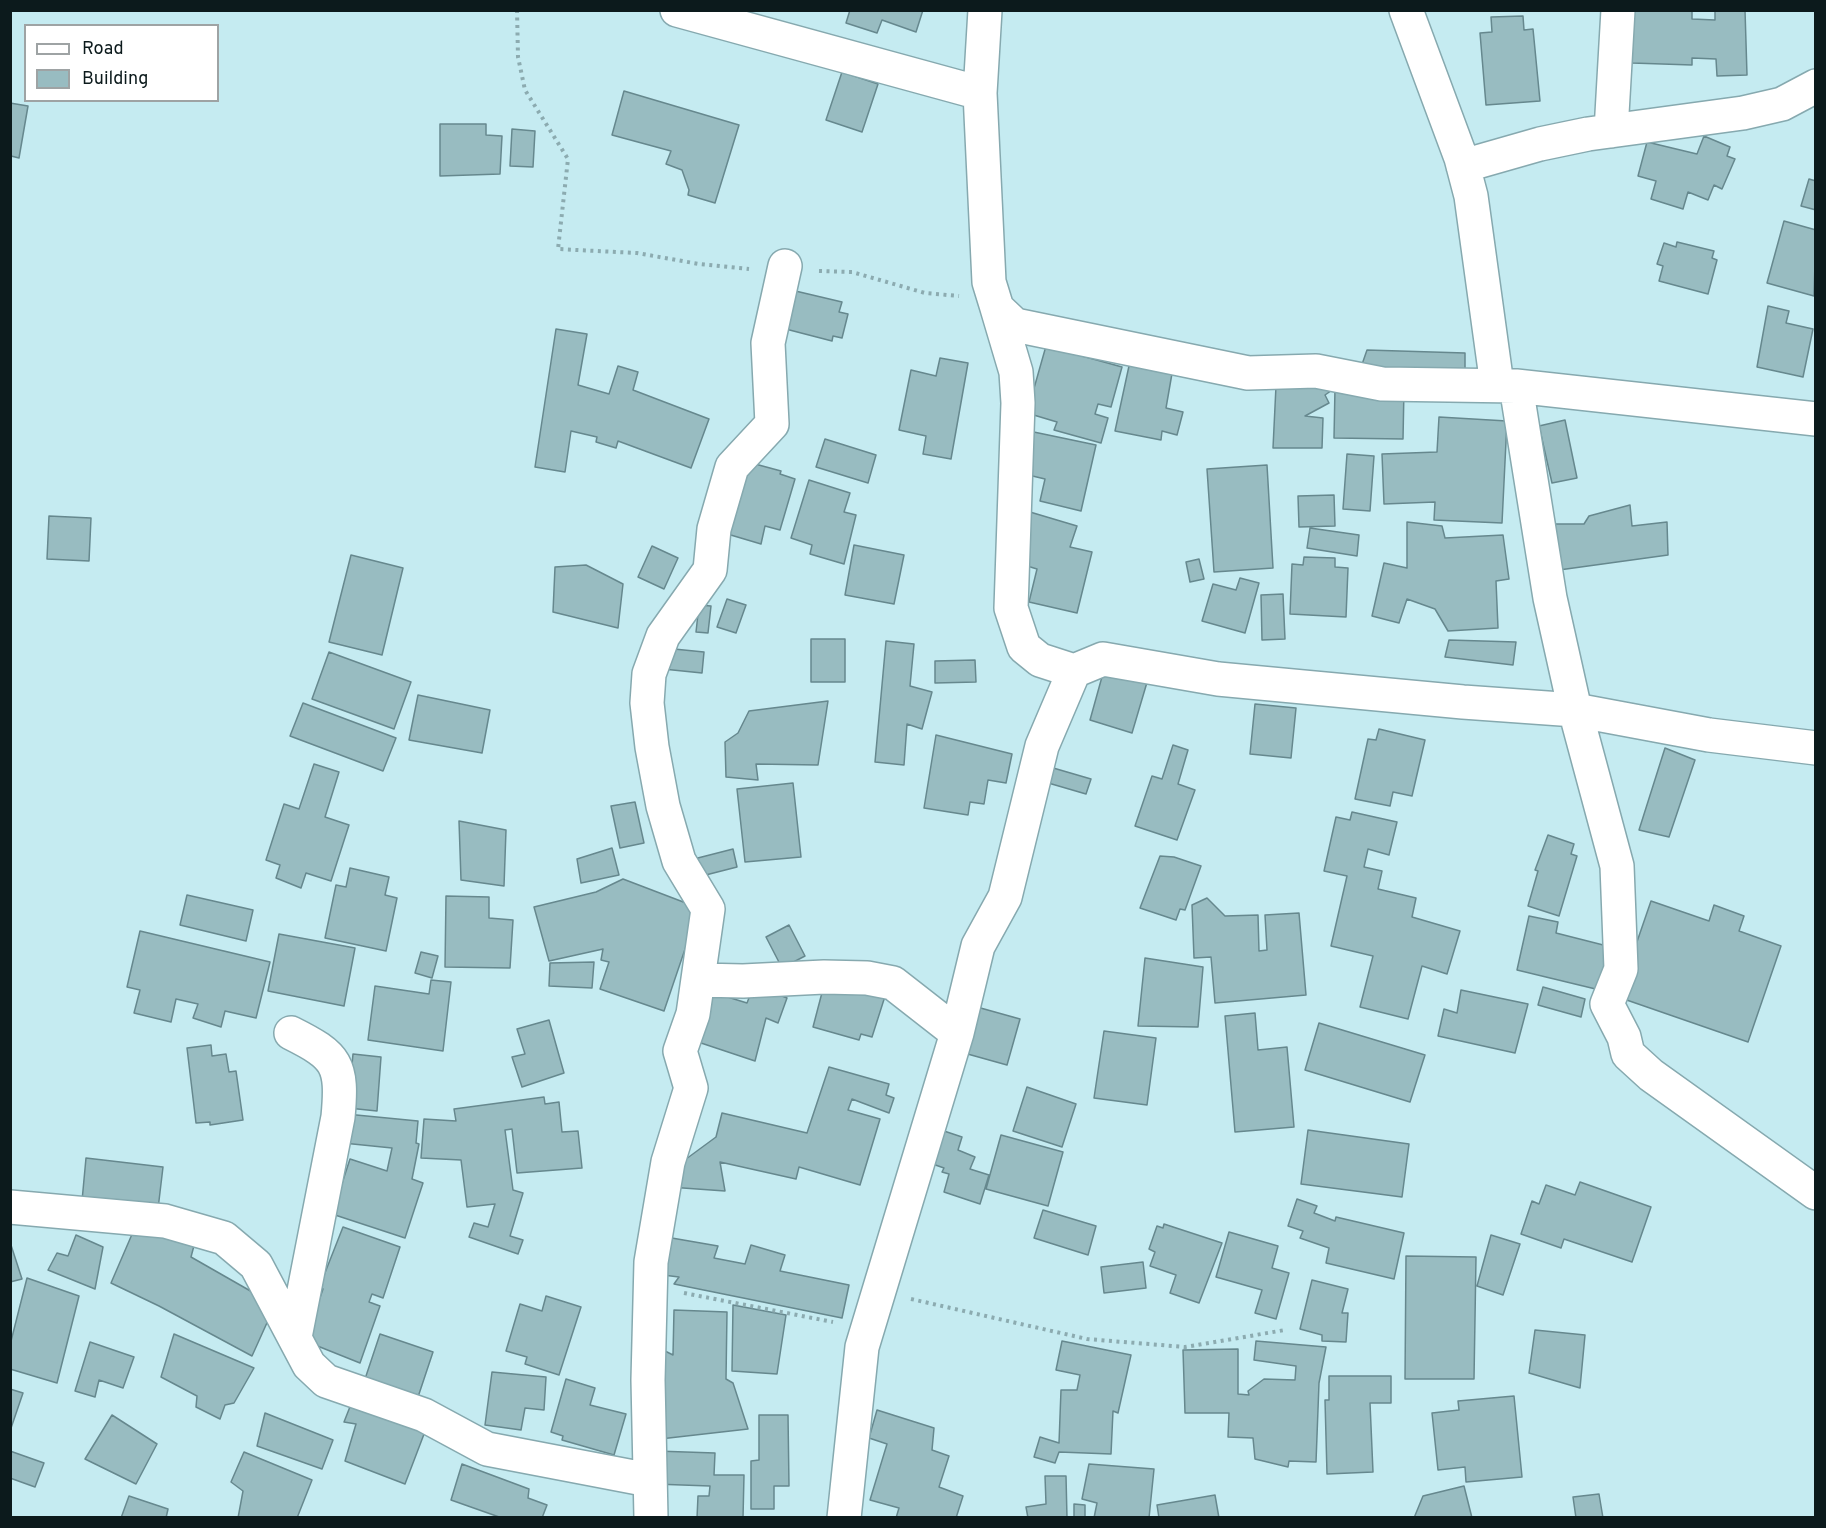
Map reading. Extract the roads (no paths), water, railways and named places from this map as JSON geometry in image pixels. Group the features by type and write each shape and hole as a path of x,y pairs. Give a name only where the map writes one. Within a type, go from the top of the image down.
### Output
{"street":[{"path":"677,10 980,93"},
{"path":"985,10 980,93 989,282 1016,372 1018,403 1011,608 1016,629 1024,646 1040,660 1074,671 1103,659 1218,679 1575,710 1709,735 1815,748"},
{"path":"1406,10 1472,196 1506,386 1550,598 1575,710 1617,866 1620,969 1606,1004 1624,1036 1628,1054 1652,1075 1815,1193"},
{"path":"1611,131 1618,10"},
{"path":"1463,166 1540,144 1611,131 1743,113 1782,104 1815,86"},
{"path":"651,1518 648,1299 651,1262 668,1162 692,1088 680,1051 693,1014 708,909 679,861 663,806 647,703 649,674 663,636 711,570 714,529 732,467 772,424 768,343 785,267"},
{"path":"995,301 1015,325 1039,332 1248,373 1316,371 1382,384 1506,386 1815,419"},
{"path":"844,1518 862,1347 957,1033 978,945 1005,897 1042,746 1074,671"},
{"path":"699,980 743,981 824,977 867,978 893,983 957,1033"},
{"path":"291,1033 319,1047 335,1062 341,1086 339,1117 295,1337"},
{"path":"12,1206 165,1221 224,1238 256,1265 309,1365 326,1381 424,1415 487,1449 649,1480"}]}
